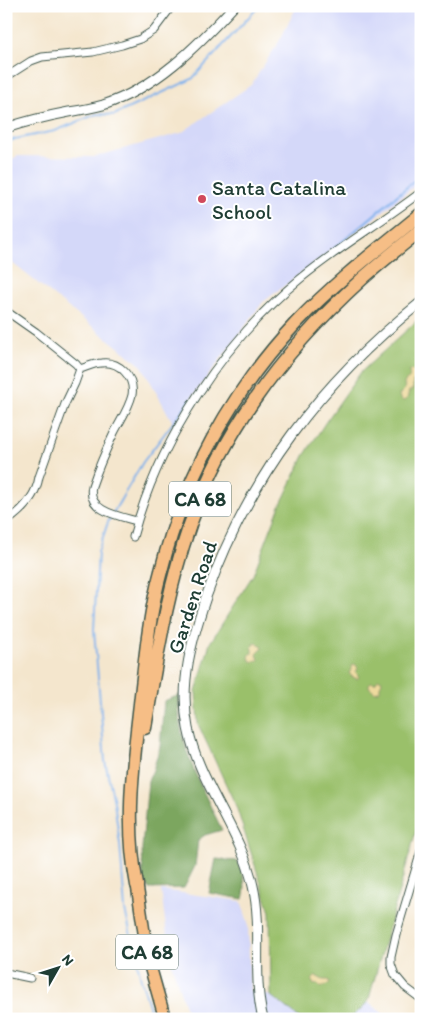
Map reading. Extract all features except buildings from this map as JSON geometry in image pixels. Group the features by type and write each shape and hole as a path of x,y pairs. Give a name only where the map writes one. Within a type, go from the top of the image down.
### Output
{"highway":[{"name":"CA 68","path":"137,885 133,867 130,818 131,795 148,642 160,572 190,486 232,406 249,380 277,344 330,290 421,214"},
{"name":"CA 68","path":"164,1019 148,959 140,914 135,825 143,738 168,604 175,572 188,530 216,463 237,425 279,366 299,342 342,299 421,230"},
{"path":"342,299 421,240"}],"street":[{"path":"6,76 31,61 42,57 93,52 140,39 154,30 172,6"},
{"path":"6,128 112,102 135,91 157,77 186,54 234,6"},
{"path":"132,536 164,453 214,372 246,330 300,279 421,192"},
{"name":"Garden Road","path":"263,1019 257,985 257,911 252,883 237,841 200,765 188,728 185,699 190,650 201,612 230,538 268,469 310,410 352,363 421,302"},
{"path":"6,311 36,332 80,369"},
{"path":"80,369 101,363 113,364 126,373 132,384 129,402 106,449 91,492 95,502 102,510 137,521"},
{"path":"6,522 22,510 36,491 39,477 65,404 80,369"},
{"path":"421,851 391,957 395,975 405,987 421,999"},
{"path":"6,973 30,978"}],"shaded area":[{"name":"Santa Catalina School","path":"297,6 421,6 421,181 263,302 173,423 142,366 6,258 6,164 17,156 94,157 181,133 251,85 280,40"},
{"path":"161,890 241,901 248,922 250,991 271,996 301,1019 189,1019 170,959"},
{"path":"368,1002 390,1019 350,1019"}],"green space":[{"path":"421,317 421,813 368,1002 350,1019 301,1019 271,996 270,912 236,806 198,724 196,692 210,643 253,575 279,508 304,456 361,372"},
{"path":"180,695 179,711 185,746 199,782 222,830 205,835 198,840 195,866 184,888 149,889 143,878 142,848 148,781 160,747 164,701"},
{"path":"216,859 237,861 244,880 243,899 209,893"}],"sand":[{"path":"411,370 421,377 413,381 413,389 409,391 407,399 403,401 399,395 405,389 404,383 409,379 409,371"},
{"path":"255,643 262,647 257,654 259,660 254,662 249,657 253,652 252,647"},
{"path":"355,664 358,668 356,672 359,677 357,679 349,673 352,665"},
{"path":"378,679 381,679 382,682 380,690 375,692 369,687 369,684 371,682 375,683"},
{"path":"316,976 323,980 328,980 330,983 323,987 320,987 318,984 314,985 312,981"}],"waterway":[{"path":"6,143 15,139 55,131 97,114 114,115 192,79 259,6"},
{"path":"335,248 421,175"},
{"path":"113,513 143,462 191,399"},
{"path":"111,517 98,552 94,630 105,761 114,802 120,844 125,910 141,979 153,1019"}],"place":[{"name":"Santa Catalina School","path":"202,199"}]}
